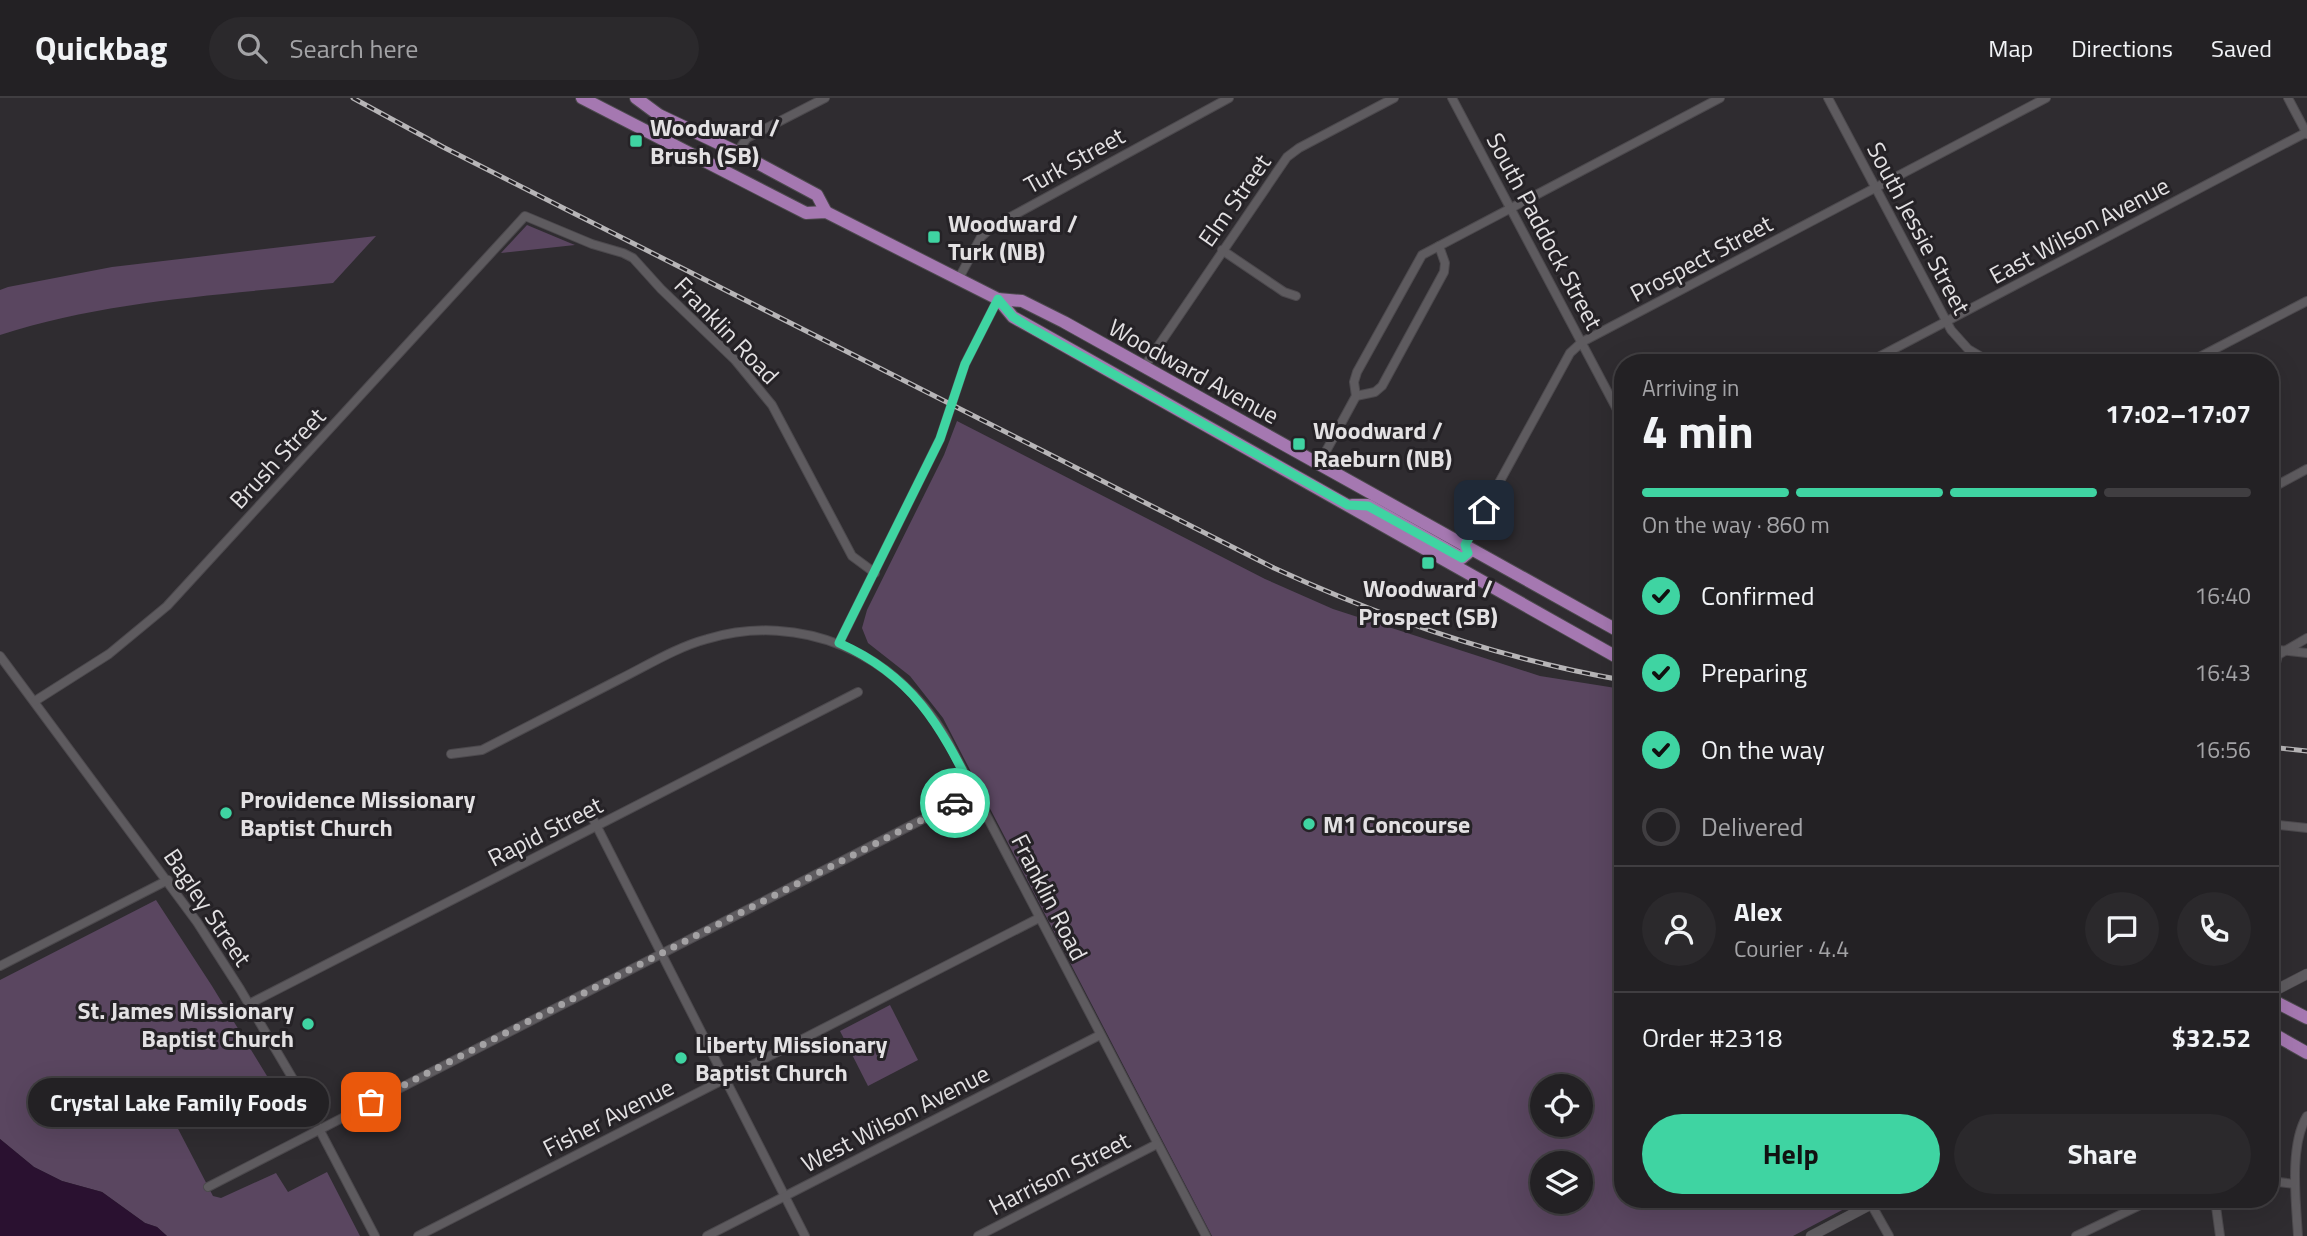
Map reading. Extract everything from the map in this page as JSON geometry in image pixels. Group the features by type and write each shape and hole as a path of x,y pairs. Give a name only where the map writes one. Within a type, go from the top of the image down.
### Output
{"main road":[{"name":"Woodward Avenue","path":"582,98 806,213 826,212 998,299 1013,317 1021,322 1614,655"},
{"name":"Woodward Avenue","path":"636,98 659,115 737,152 817,195 826,212"},
{"name":"Woodward Avenue","path":"998,299 1022,301 1614,629"},
{"path":"1241,445 1240,438 1248,434 1307,467 1319,464"},
{"path":"1348,505 1368,506 1462,558 1468,553 1465,545"},
{"path":"2279,1004 2307,1018"},
{"path":"2279,1037 2307,1054"}],"street":[{"path":"803,98 808,107"},
{"path":"737,152 747,138 825,98"},
{"name":"Turk Street","path":"959,278 981,237 989,229 1229,98"},
{"name":"Elm Street","path":"1144,367 1290,154 1394,98"},
{"name":"South Paddock Street","path":"1452,98 1614,404"},
{"path":"1319,464 1356,396 1355,375 1417,261 1424,253 1720,98"},
{"name":"South Jessie Street","path":"1828,98 1946,322 1968,349 1976,354"},
{"name":"Prospect Street","path":"1465,545 1570,353 1582,342 2046,98"},
{"path":"2288,98 2307,133"},
{"name":"East Wilson Avenue","path":"1884,354 2307,133"},
{"name":"Franklin Road","path":"526,216 633,258 757,384 778,415 849,551 859,563 875,573"},
{"name":"Brush Street","path":"35,701 109,654 167,606 526,216"},
{"path":"1356,396 1375,392 1382,386 1444,272 1445,262 1439,246"},
{"path":"1223,250 1284,292 1296,296"},
{"path":"839,643 937,446 965,364 998,299"},
{"path":"2205,354 2307,301"},
{"path":"2279,484 2307,469"},
{"name":"Franklin Road","path":"451,754 482,750 674,652 705,639 737,632 769,630 802,633 839,643 882,666 918,698 940,728 1206,1236"},
{"path":"2279,656 2284,650 2307,638"},
{"path":"2279,650 2307,653"},
{"name":"Bagley Street","path":"0,656 168,880 249,1004 320,1128 375,1236"},
{"name":"Rapid Street","path":"249,1004 858,692"},
{"path":"208,1187 974,793"},
{"path":"591,815 805,1236"},
{"path":"2279,825 2307,828"},
{"path":"0,966 168,880"},
{"name":"Fisher Avenue","path":"418,1236 1039,918"},
{"path":"2279,988 2307,974"},
{"name":"West Wilson Avenue","path":"707,1236 1100,1035"},
{"path":"2301,1234 2295,1184 2300,1134 2307,1116"},
{"name":"Harrison Street","path":"978,1236 1157,1144"},
{"path":"2279,1182 2295,1184"},
{"path":"1811,1236 1864,1208"},
{"path":"1873,1208 1889,1236"},
{"path":"2076,1236 2134,1208"},
{"path":"2217,1208 2220,1236"}],"shaded area":[{"path":"527,225 570,243 575,245 501,253"},
{"path":"376,236 333,283 123,306 41,323 0,335 0,290 8,287 112,267"},
{"name":"M1 Concourse","path":"957,421 1265,579 1333,609 1540,676 1614,688 1614,1208 1846,1208 1793,1236 1212,1236 943,718 910,676 868,643 862,628 867,610 944,455"},
{"path":"156,900 267,1076 175,1123 213,1196 221,1198 276,1173 288,1192 327,1172 360,1236 167,1236 102,1192 62,1181 34,1167 0,1139 0,980"},
{"path":"890,1005 918,1060 868,1086 840,1031"},
{"path":"0,1139 34,1167 62,1181 102,1192 167,1236 0,1236"}],"railway":[{"path":"353,98 443,147 1274,568 1358,604 1444,635 1532,661 1614,678"},
{"path":"2279,748 2307,751"}],"way so far":[{"path":"371,1102 955,803"}],"place":[{"name":"Woodward / Brush (SB)","path":"636,141"},
{"name":"Woodward / Turk (NB)","path":"934,237"},
{"name":"Woodward / Raeburn (NB)","path":"1299,444"},
{"name":"Woodward / Prospect (SB)","path":"1428,563"},
{"name":"Providence Missionary Baptist Church","path":"226,813"},
{"name":"M1 Concourse","path":"1309,824"},
{"name":"St. James Missionary Baptist Church","path":"308,1024"},
{"name":"Liberty Missionary Baptist Church","path":"681,1058"},
{"name":"Crystal Lake Family Foods","path":"371,1102"}],"route":[{"path":"955,803 974,793 931,714 910,689 890,672 867,656 839,643 940,439 965,364 998,299 1013,317 1029,327 1348,505 1368,506 1462,558 1468,553 1465,545 1484,510"}]}
